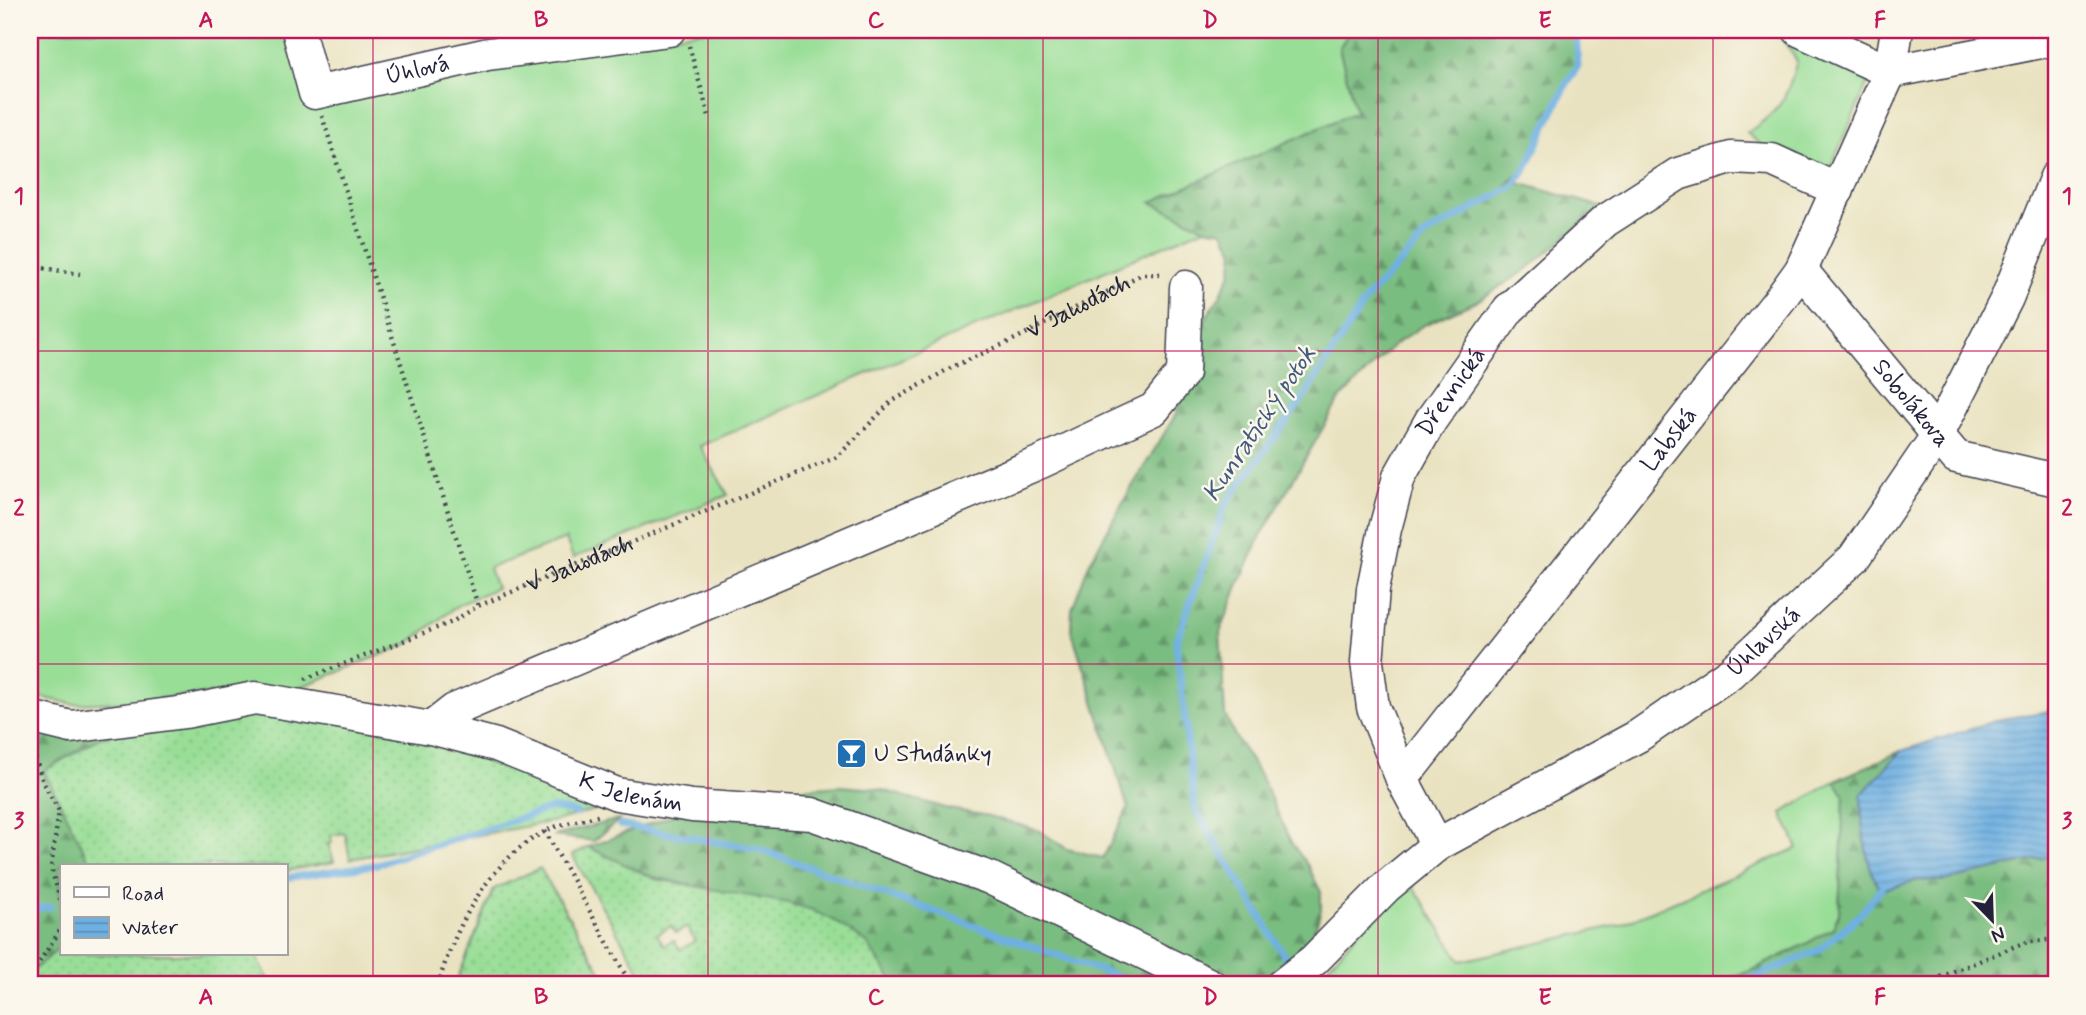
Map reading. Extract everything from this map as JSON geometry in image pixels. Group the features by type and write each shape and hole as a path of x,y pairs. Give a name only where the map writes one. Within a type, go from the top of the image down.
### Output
{"street":[{"path":"298,30 315,93"},
{"path":"1799,30 1890,72 2056,39"},
{"name":"Labská","path":"1402,779 1801,270 1890,72 1897,30"},
{"name":"Úhlová","path":"315,93 488,54 679,36"},
{"name":"Dřevnická","path":"1437,845 1402,779 1373,707 1367,662 1373,589 1385,529 1399,477 1424,432 1509,309 1605,221 1678,174 1731,158 1772,160 1838,190"},
{"name":"Úhlavská","path":"1283,984 1314,960 1386,887 1437,845 1638,736 1730,673 1854,558 1937,436 2007,298 2056,177"},
{"name":"Sobolákova","path":"1801,270 1956,457 2056,480"},
{"path":"431,728 454,710 1041,462 1154,409 1183,373 1186,287"},
{"name":"K Jelenám","path":"30,717 71,727 184,712 255,698 431,728 496,745 617,794 692,806 811,814 990,878 1210,985"}],"path":[{"path":"679,36 709,116"},
{"path":"315,93 478,606"},
{"path":"30,266 79,274"},
{"name":"V Jahodách","path":"292,684 452,622 478,606 837,457 891,402 952,367 1013,340 1142,274 1169,274 1186,287"},
{"path":"33,751 43,782 59,811 51,867 60,899"},
{"path":"438,985 465,919 484,886 510,855 545,831 608,814"},
{"path":"545,831 631,985"},
{"path":"30,972 60,931"},
{"path":"1921,985 2023,943 2056,939"}],"green space":[{"path":"30,30 285,30 313,108 500,62 706,30 1354,30 1350,31 1339,48 1356,112 1152,202 1205,228 700,446 728,495 573,558 566,539 489,568 496,588 458,605 406,645 283,694 254,690 73,704 30,695"},
{"path":"1576,30 1578,66 1530,161 1512,181 1602,207 1525,271 1477,301 1422,326 1393,346 1339,400 1260,538 1220,633 1225,715 1260,775 1291,842 1308,866 1321,892 1321,909 1317,924 1299,958 1317,984 1321,985 890,985 890,979 812,910 652,877 588,847 711,801 764,792 840,786 879,789 949,809 989,816 1040,831 1067,849 1103,858 1128,808 1071,629 1072,609 1089,564 1176,414 1196,333 1231,273 1234,251 1223,231 1205,228 1151,202 1356,112 1339,48 1350,31"},
{"path":"1781,37 1871,76 1831,166 1815,171 1767,150 1747,133 1775,110 1789,86 1797,61"},
{"path":"277,712 468,745 609,806 555,821 350,859 345,833 331,835 332,843 328,844 334,862 287,871 287,864 91,864 44,771 102,737 182,718"},
{"path":"30,731 114,733 90,743 44,771 91,864 60,864 60,948 30,973"},
{"path":"1901,751 1861,795 1865,843 1879,890 1919,880 1943,880 2056,855 2056,985 1708,985 1751,971 1833,928 1839,914 1844,795 1835,781"},
{"path":"1835,781 1844,795 1839,914 1833,928 1751,971 1708,985 1317,984 1316,980 1376,912 1411,883 1461,961 1619,925 1798,848 1782,813"},
{"path":"620,819 594,841 553,836"},
{"path":"588,847 655,879 788,903 812,910 833,920 867,943 891,979 890,985 648,985 572,855","holes":["671,926 676,933 687,927 695,941 680,950 674,940 664,945 657,934"]},
{"path":"540,868 609,985 455,985 494,889"},
{"path":"60,948 60,956 256,956 272,985 243,985 238,978 225,985 30,985 30,973"}],"water":[{"path":"2056,710 2056,855 1943,881 1919,880 1879,890 1865,843 1861,795 1901,751 2001,719"}],"waterway":[{"name":"Kunratický potok","path":"1291,967 1195,808 1176,642 1226,504 1305,396 1366,299 1427,234 1514,186 1578,66 1576,30"},
{"path":"287,878 374,865 552,808 577,813"},
{"path":"620,825 758,849 1141,985"},
{"name":"Kunratický potok","path":"1737,985 1819,950 1860,915 1884,885"},
{"path":"30,909 50,907"}],"place":[{"name":"U Studánky","path":"851,754"}]}
